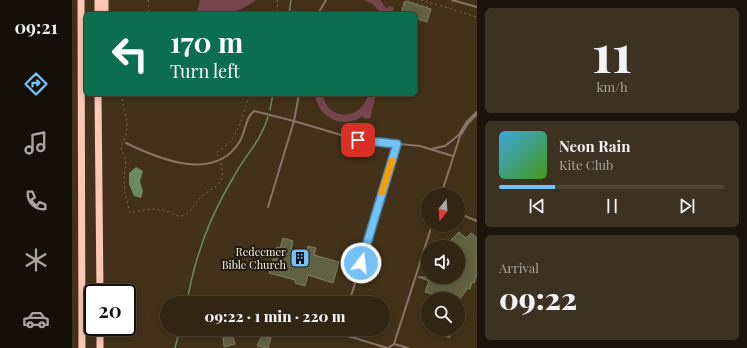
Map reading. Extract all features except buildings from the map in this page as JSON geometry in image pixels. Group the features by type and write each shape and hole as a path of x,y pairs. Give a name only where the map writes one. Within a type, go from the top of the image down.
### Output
{"highway":[{"path":"78,0 81,148"},
{"path":"81,0 82,348"},
{"path":"98,0 98,12"},
{"path":"105,0 105,12"},
{"path":"98,96 100,284"},
{"path":"100,336 100,348"}],"street":[{"path":"461,133 467,123 477,113"}],"lane":[{"path":"319,12 326,0"},
{"path":"452,0 477,8"},
{"path":"268,207 294,122 299,96"},
{"path":"126,143 152,156 175,163 199,165 219,159 233,150 240,142 249,114 254,111 358,140 430,149 453,156"},
{"path":"430,149 445,146 461,133"},
{"path":"443,188 461,133"},
{"path":"352,296 397,144"},
{"path":"465,216 477,221"},
{"path":"348,336 388,348 394,344 430,232"},
{"path":"394,344 408,348"}],"path":[{"path":"148,0 149,12"},
{"path":"277,0 278,12"},
{"path":"400,12 405,0 429,7"},
{"path":"422,0 477,17"},
{"path":"424,5 425,1"},
{"path":"417,20 423,22"},
{"path":"122,96 128,125 121,148 126,161 124,178 125,194 130,213 151,209 168,211 178,216 185,215 190,211 198,199 217,188 222,174 219,159 216,153 231,141 241,123 249,96"},
{"path":"245,107 254,111"}],"shaded area":[{"path":"200,0 256,0 249,5 232,12 197,12"},
{"path":"364,0 380,0 387,9 388,6 394,7 393,12 379,12 373,4"},
{"path":"316,96 324,96 331,110 345,115 359,109 365,103 367,96 376,96 370,119 363,118 363,116 347,122 340,122 326,115 321,110"},
{"path":"136,167 143,171 140,181 143,191 141,198 134,196 129,184 129,173"}],"waterway":[{"path":"289,12 291,0"},
{"path":"270,110 273,96"},
{"path":"188,296 194,270 204,238 217,207 238,170 257,142 268,117"},
{"path":"175,348 178,336"}],"slow traffic":[{"path":"382,192 392,161"}],"place":[{"name":"Redeemer Bible Church","path":"300,258"}],"route":[{"path":"358,140 397,144 361,263"}]}
